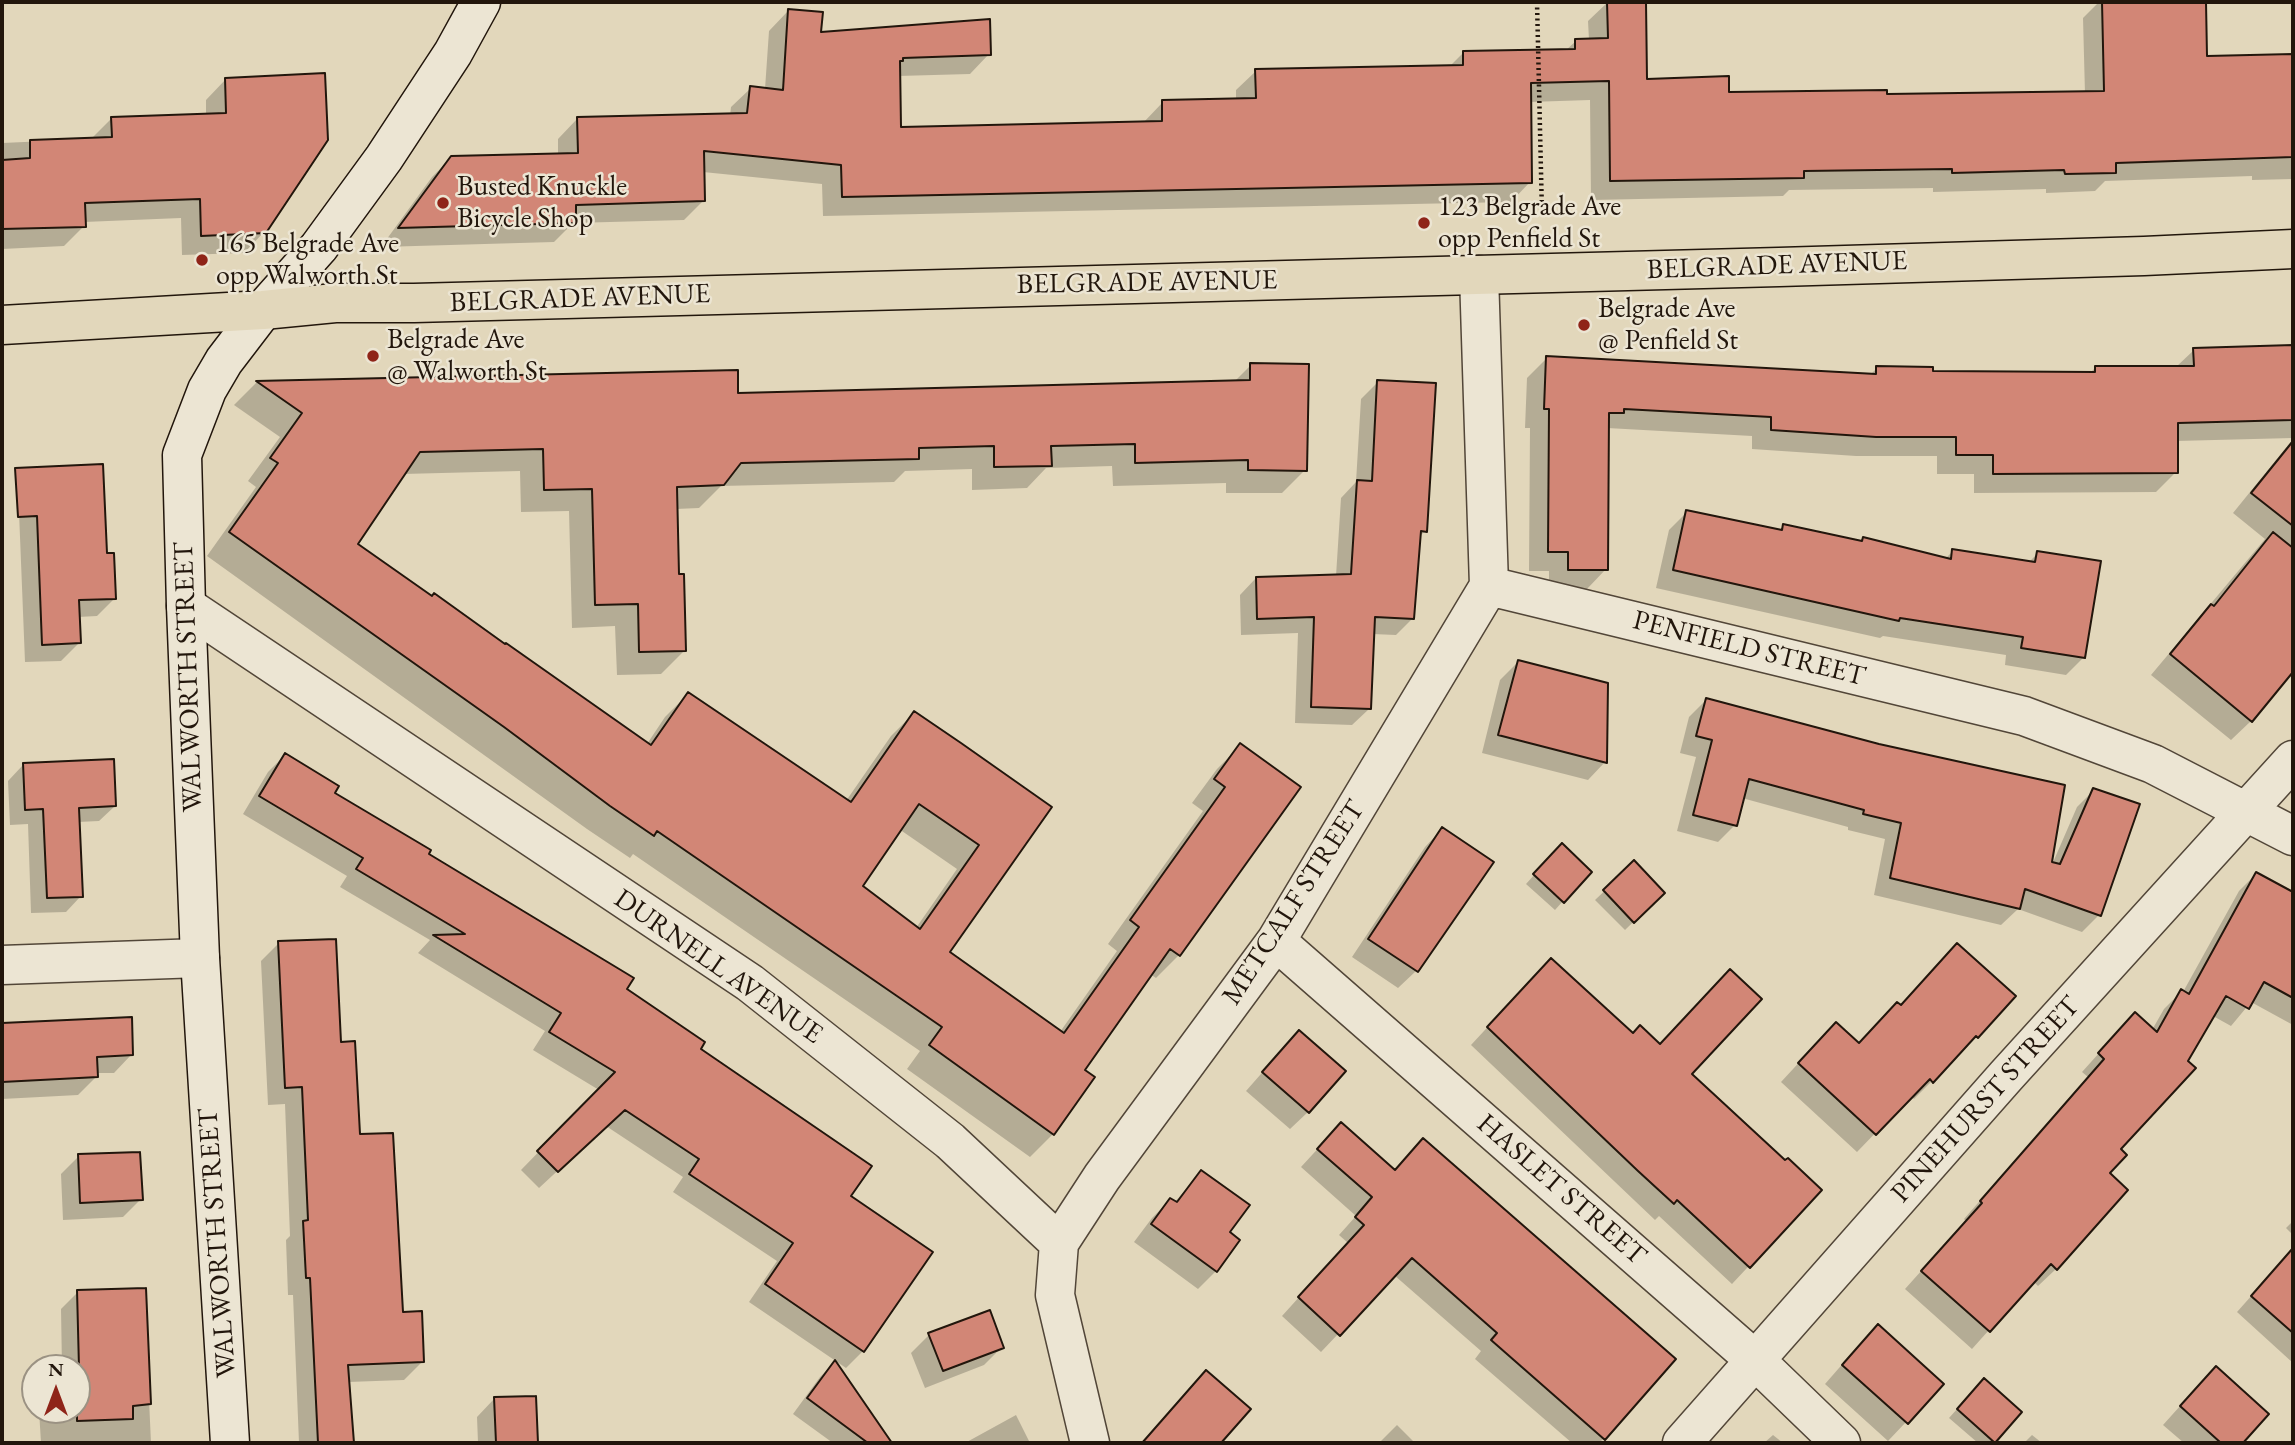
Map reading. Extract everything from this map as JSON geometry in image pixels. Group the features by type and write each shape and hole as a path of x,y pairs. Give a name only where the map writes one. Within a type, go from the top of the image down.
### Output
{"main road":[{"name":"BELGRADE AVENUE","path":"2,325 262,310 335,303 1479,275 2117,257 2293,249"}],"street":[{"name":"WALWORTH STREET","path":"230,1443 200,958 182,455 207,390 224,361 262,310 319,247 384,158 453,53 481,2"},
{"path":"1479,275 1489,586"},
{"name":"PENFIELD STREET","path":"1489,586 2024,716 2154,764 2293,836"},
{"name":"METCALF STREET","path":"1059,1244 1102,1177 1276,941 1489,586"},
{"name":"DURNELL AVENUE","path":"186,606 750,983 950,1141 1059,1244"},
{"name":"PINEHURST STREET","path":"1682,1443 1997,1086 2293,760"},
{"name":"HASLET STREET","path":"1276,941 1755,1360 1841,1443"},
{"path":"2,965 200,958"},
{"path":"1059,1244 1055,1295 1090,1443"}],"path":[{"path":"1537,2 1542,214"}],"building":[{"path":"1607,2 1646,2 1647,79 1729,76 1729,92 1887,90 1887,94 2104,91 2102,2 2206,2 2207,56 2293,54 2293,157 2116,163 2116,173 2065,174 2064,170 1952,173 1952,169 1804,171 1804,178 1610,181 1609,81 1531,83 1532,183 842,197 841,165 704,151 705,201 576,205 576,223 398,228 451,156 578,153 577,117 747,113 750,86 783,90 788,9 823,12 821,32 990,19 991,55 903,58 903,61 900,61 901,127 1162,121 1162,100 1256,98 1255,69 1463,65 1463,51 1575,49 1575,39 1608,38"},
{"path":"325,73 328,140 266,233 201,236 200,199 85,203 86,227 2,229 2,160 30,158 30,140 112,137 111,117 226,113 225,78"},
{"path":"2293,345 2293,420 2178,423 2178,473 1993,474 1993,455 1956,455 1956,437 1876,437 1771,430 1771,417 1624,409 1624,413 1609,413 1608,570 1568,570 1568,552 1548,552 1549,409 1544,409 1546,356 1876,374 1876,366 1933,367 1933,371 2095,372 2095,366 2194,366 2193,348"},
{"path":"1250,363 1309,364 1307,471 1248,470 1248,460 1135,463 1135,444 1051,446 1052,466 994,467 994,446 919,448 919,459 741,463 724,485 677,487 679,574 684,574 686,651 639,652 638,604 595,605 592,489 544,490 543,449 420,452 358,544 432,596 434,593 651,745 688,692 851,802 914,711 961,743 1052,807 950,952 1064,1033 1139,927 1130,920 1225,787 1214,779 1240,743 1301,787 1180,956 1170,949 1085,1070 1095,1077 1054,1135 929,1045 942,1027 657,831 654,836 610,806 504,727 229,532 278,463 270,458 302,413 256,381 738,370 738,393 1250,380","holes":["919,804 979,845 920,929 863,886"]},
{"path":"1377,380 1436,383 1427,532 1421,531 1414,619 1375,617 1371,709 1311,707 1314,617 1257,619 1256,577 1351,574 1357,480 1372,481"},
{"path":"2293,441 2293,526 2251,493"},
{"path":"103,464 107,553 114,553 116,599 79,600 81,643 42,645 37,516 18,517 15,468"},
{"path":"1686,510 1782,530 1783,524 1862,541 1863,537 1951,559 1952,549 2035,562 2037,551 2101,561 2085,658 2021,648 2023,637 1900,618 1899,621 1673,570"},
{"path":"2273,532 2293,548 2293,672 2252,722 2170,654 2211,604 2214,606"},
{"path":"1518,660 1608,683 1607,763 1498,735"},
{"path":"1706,698 1879,744 2065,785 2052,862 2060,864 2093,788 2140,804 2101,916 2025,889 2020,909 1890,878 1901,823 1863,814 1864,810 1749,779 1737,826 1693,815 1712,740 1696,736"},
{"path":"285,753 339,786 335,793 431,850 429,854 634,978 627,989 705,1042 701,1049 872,1166 851,1196 933,1252 864,1352 765,1284 793,1243 689,1174 699,1159 625,1110 558,1172 537,1151 615,1072 549,1032 561,1013 433,935 465,934 356,869 363,858 259,796"},
{"path":"114,759 116,806 79,808 83,897 47,898 43,809 25,810 23,763"},
{"path":"1442,827 1494,862 1418,972 1368,939"},
{"path":"1562,843 1592,872 1564,903 1533,874"},
{"path":"1634,860 1665,893 1634,923 1603,890"},
{"path":"2256,872 2293,892 2293,998 2264,982 2249,1009 2226,996 2188,1061 2196,1068 2121,1149 2127,1155 2110,1173 2128,1190 2057,1270 2051,1264 1990,1332 1921,1271 2104,1059 2098,1053 2135,1012 2157,1032 2181,989 2189,994"},
{"path":"336,939 341,1042 355,1041 360,1134 393,1133 403,1312 422,1311 424,1362 348,1365 354,1443 318,1443 310,1278 306,1278 303,1221 308,1220 302,1087 285,1088 278,941"},
{"path":"1957,943 2016,996 1933,1083 1930,1079 1876,1135 1798,1063 1836,1022 1859,1043 1897,1002 1901,1005"},
{"path":"1551,958 1633,1033 1640,1025 1660,1044 1730,969 1762,999 1692,1074 1785,1160 1788,1158 1822,1190 1750,1268 1677,1200 1674,1204 1487,1027"},
{"path":"132,1017 133,1055 97,1057 98,1077 2,1082 2,1023"},
{"path":"1299,1030 1346,1071 1309,1113 1262,1072"},
{"path":"1341,1122 1395,1170 1423,1138 1676,1359 1605,1440 1491,1340 1497,1333 1412,1258 1340,1336 1298,1297 1364,1225 1355,1217 1372,1197 1317,1149"},
{"path":"140,1152 143,1200 80,1203 78,1154"},
{"path":"1201,1170 1250,1205 1230,1232 1240,1240 1217,1272 1151,1224 1170,1198 1177,1202"},
{"path":"2293,1248 2293,1333 2251,1296"},
{"path":"146,1288 151,1404 133,1406 133,1419 91,1420 91,1354 79,1354 77,1290"},
{"path":"990,1310 1004,1348 943,1371 928,1333"},
{"path":"1878,1324 1944,1384 1908,1424 1842,1365"},
{"path":"835,1360 892,1443 868,1443 807,1398"},
{"path":"2216,1366 2269,1414 2243,1443 2221,1443 2180,1406"},
{"path":"1206,1370 1251,1409 1221,1443 1142,1443"},
{"path":"1984,1378 2022,1412 1995,1443 1957,1409"},
{"path":"536,1396 538,1443 496,1443 494,1397"}],"place":[{"name":"Busted Knuckle Bicycle Shop","path":"443,203"},
{"name":"123 Belgrade Ave opp Penfield St","path":"1424,223"},
{"name":"165 Belgrade Ave opp Walworth St","path":"202,260"},
{"name":"Belgrade Ave @ Penfield St","path":"1584,325"},
{"name":"Belgrade Ave @ Walworth St","path":"373,356"}]}
